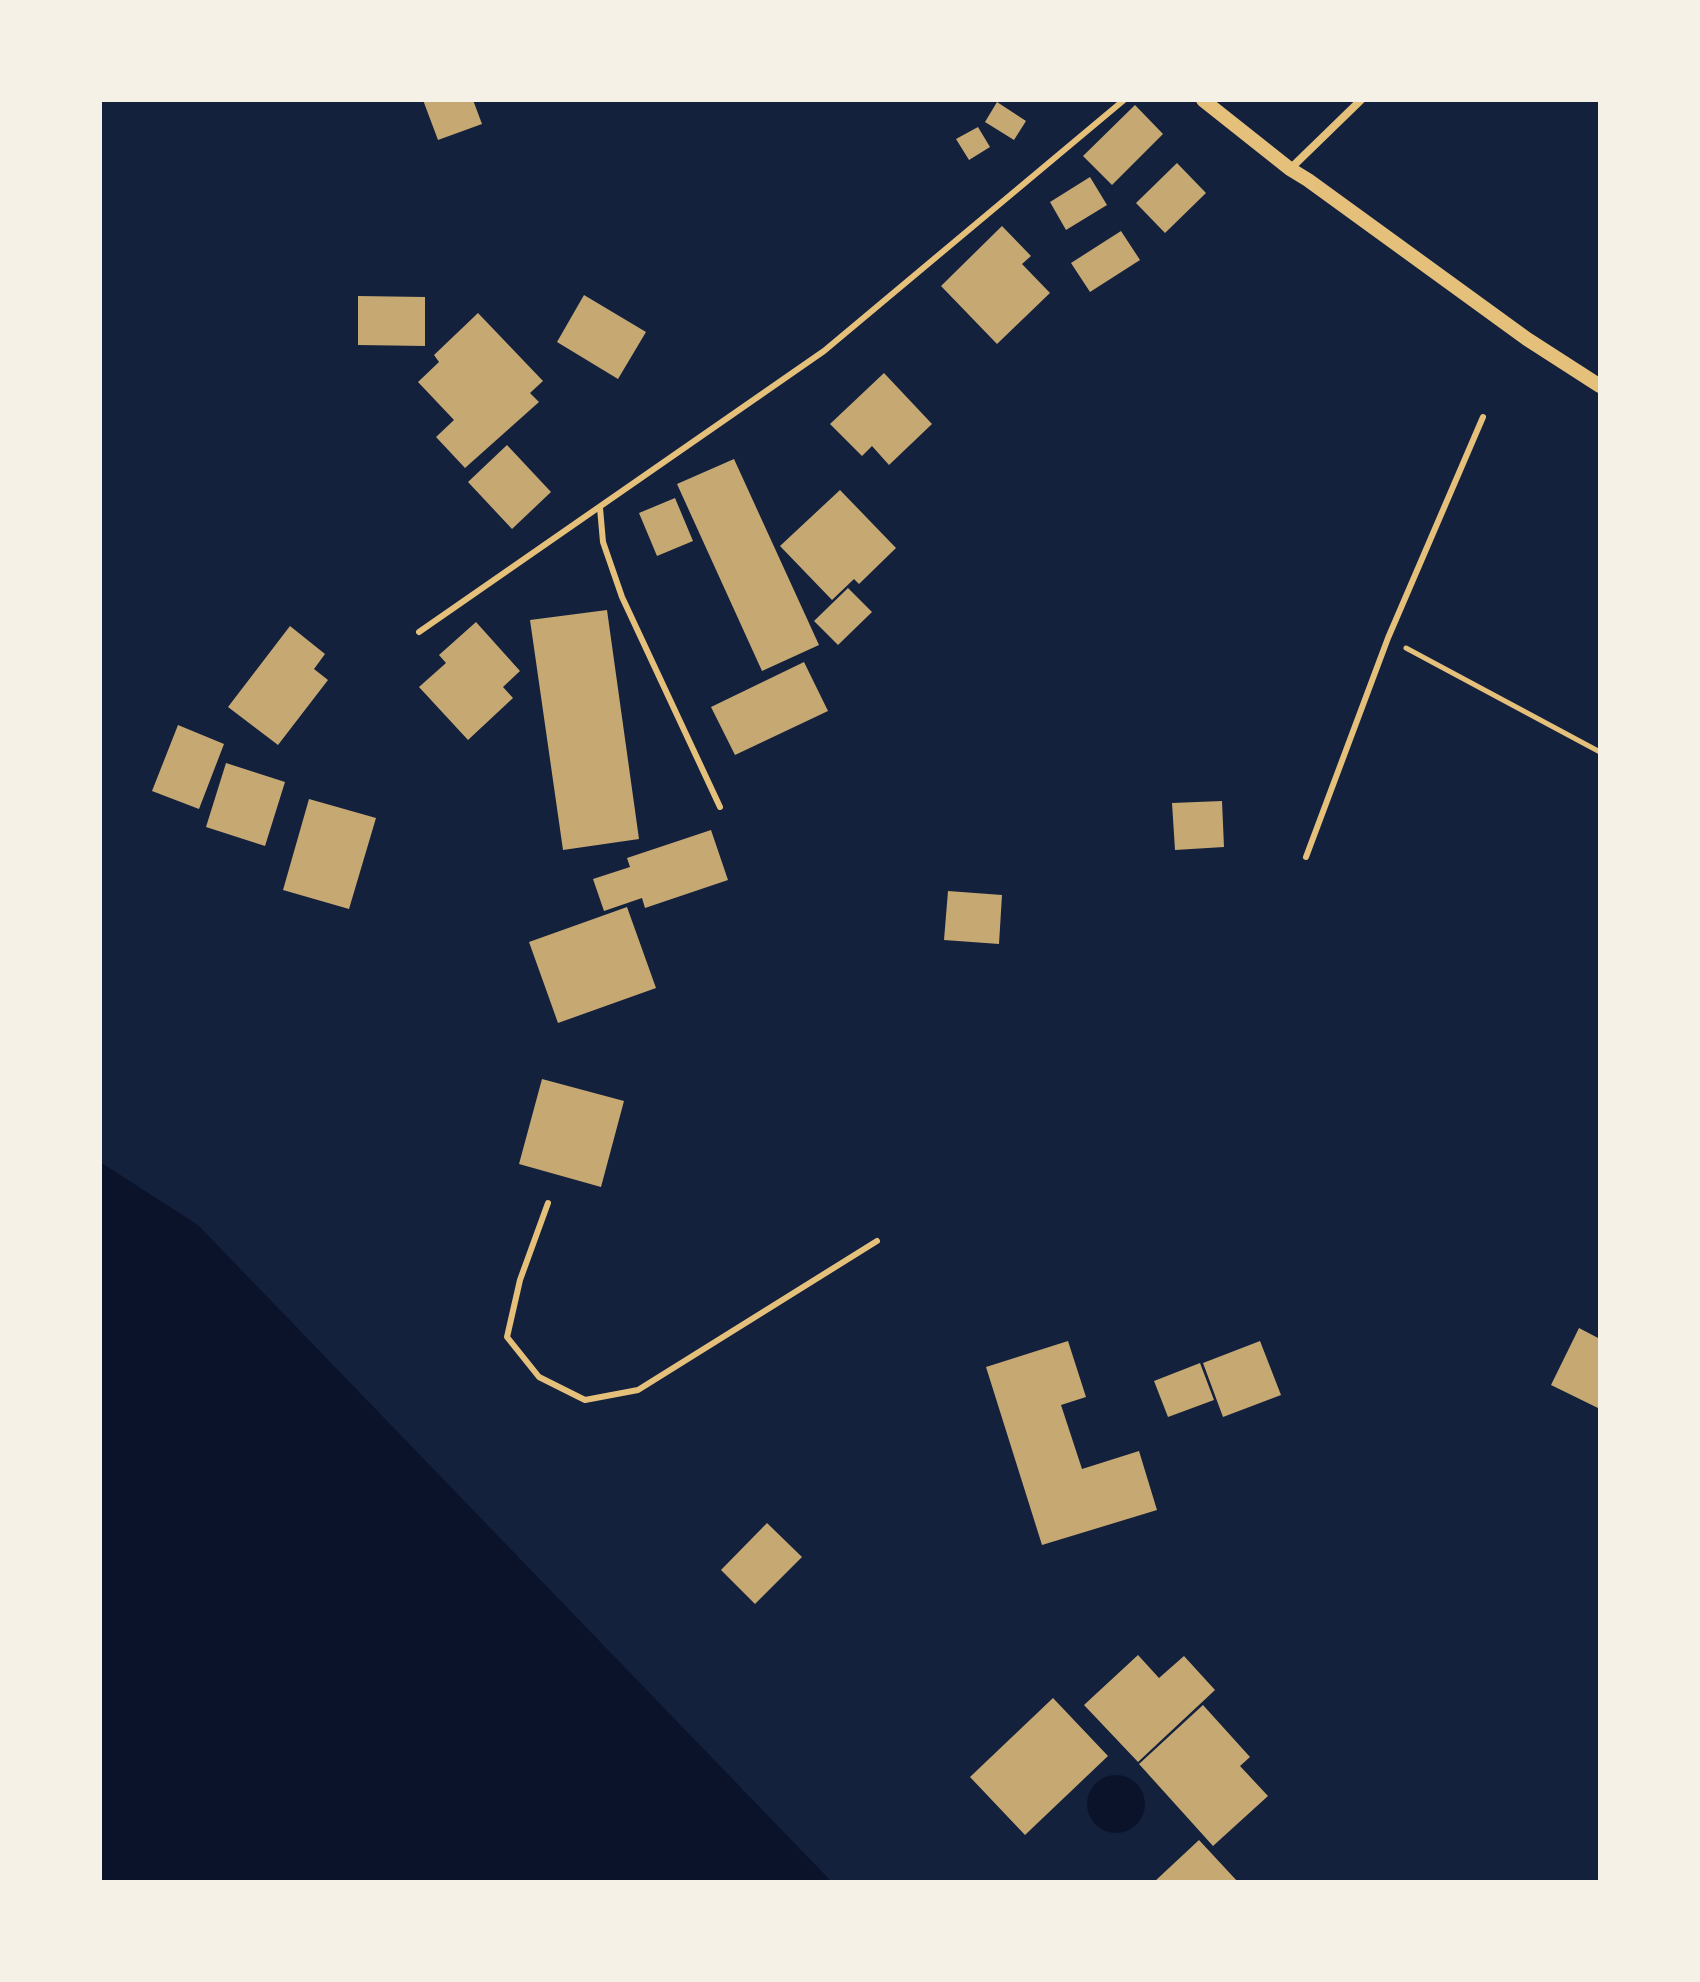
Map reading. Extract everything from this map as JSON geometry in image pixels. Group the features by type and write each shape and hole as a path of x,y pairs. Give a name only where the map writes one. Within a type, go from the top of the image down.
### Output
{"street":[{"path":"1203,100 1290,169 1527,339 1600,386"},
{"path":"1290,169 1361,100"}],"lane":[{"path":"419,632 824,351 1124,100"},
{"path":"1306,857 1388,638 1483,417"},
{"path":"600,508 603,542 622,597 720,807"},
{"path":"548,1203 520,1280 507,1337 539,1377 585,1400 638,1390 877,1241"}],"path":[{"path":"1388,638 1600,752"}],"water":[{"path":"100,1162 198,1225 832,1882 100,1882"},
{"path":"1116,1775 1136,1784 1145,1804 1136,1824 1116,1833 1096,1824 1087,1804 1096,1784"}],"building":[{"path":"423,100 473,100 482,124 438,140"},
{"path":"997,102 1026,121 1014,140 985,122"},
{"path":"1135,105 1163,134 1112,185 1083,156"},
{"path":"978,127 990,147 969,160 956,139"},
{"path":"1177,163 1206,193 1165,233 1136,203"},
{"path":"1090,177 1107,205 1066,230 1050,202"},
{"path":"1002,226 1031,256 1022,264 1050,293 997,344 941,286"},
{"path":"1121,231 1140,260 1090,292 1071,263"},
{"path":"584,295 646,332 618,379 557,342"},
{"path":"358,296 425,297 425,346 358,345"},
{"path":"478,313 543,381 530,393 539,402 465,468 436,437 454,420 418,382 439,362 434,355"},
{"path":"884,373 932,424 889,465 872,446 862,456 830,424"},
{"path":"507,445 551,492 512,529 468,482"},
{"path":"734,459 819,645 762,671 677,484"},
{"path":"840,490 896,548 859,584 854,579 832,600 780,546"},
{"path":"675,498 693,541 657,556 639,513"},
{"path":"848,588 872,612 838,645 814,621"},
{"path":"607,610 639,839 563,850 530,620"},
{"path":"476,622 520,671 503,687 513,698 468,740 419,687 446,663 439,655"},
{"path":"290,626 325,654 314,669 328,680 278,745 228,707"},
{"path":"804,662 828,711 735,755 711,707"},
{"path":"178,725 224,744 199,809 152,791"},
{"path":"226,763 285,782 265,846 206,827"},
{"path":"309,799 376,818 349,909 283,890"},
{"path":"1222,801 1224,847 1175,850 1172,803"},
{"path":"711,830 728,880 645,908 642,898 604,911 593,879 630,867 627,858"},
{"path":"948,891 1002,895 999,944 944,940"},
{"path":"627,907 656,988 558,1023 529,942"},
{"path":"542,1079 624,1101 601,1187 519,1164"},
{"path":"1579,1328 1600,1339 1600,1409 1551,1385"},
{"path":"1068,1341 1086,1397 1061,1405 1082,1469 1139,1451 1157,1510 1042,1545 986,1367"},
{"path":"1260,1341 1281,1395 1223,1417 1203,1363"},
{"path":"1200,1363 1214,1400 1168,1417 1154,1381"},
{"path":"767,1523 802,1557 755,1604 721,1570"},
{"path":"1138,1655 1159,1678 1184,1656 1215,1690 1138,1762 1084,1705"},
{"path":"1053,1698 1108,1756 1025,1835 970,1777"},
{"path":"1203,1705 1250,1757 1240,1766 1268,1796 1213,1846 1139,1764"},
{"path":"1199,1840 1238,1882 1154,1882"}]}
